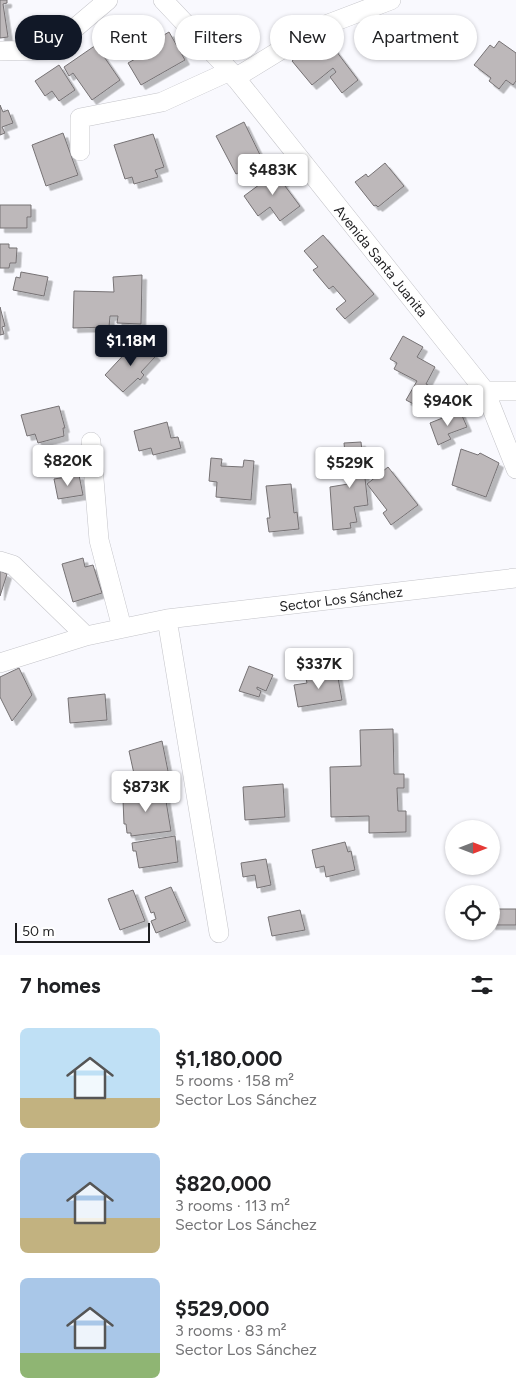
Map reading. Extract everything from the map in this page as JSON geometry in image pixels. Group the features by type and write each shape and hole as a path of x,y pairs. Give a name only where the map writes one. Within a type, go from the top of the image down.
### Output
{"street":[{"path":"0,51 49,50 108,0"},
{"name":"Avenida Santa Juanita","path":"163,0 232,74 485,391 516,469"},
{"path":"80,151 80,118 162,102 232,74 315,29 390,0"},
{"path":"485,391 516,391"},
{"path":"91,442 99,540 122,628"},
{"path":"0,561 13,566 86,636"},
{"name":"Sector Los Sánchez","path":"0,663 86,636 167,619 516,578"},
{"path":"167,619 219,933"}],"building":[{"path":"0,0 7,0 7,3 3,4 8,37 0,38"},
{"path":"169,32 175,42 175,60 185,60 141,85 128,63 133,60 165,60 165,34"},
{"path":"499,41 516,53 516,81 513,85 506,80 499,89 489,81 491,78 474,65 490,45 494,48"},
{"path":"92,48 92,60 106,60 120,80 92,100 73,73 69,76 64,67 74,60 82,60 82,55"},
{"path":"343,60 358,80 342,93 330,77 336,72 333,68 312,85 292,61"},
{"path":"59,65 75,90 59,101 52,91 45,96 35,81"},
{"path":"0,105 3,112 8,110 13,123 2,127 5,133 0,135"},
{"path":"244,122 263,161 236,174 216,136"},
{"path":"63,133 78,175 46,186 32,145"},
{"path":"153,134 164,167 155,170 158,177 134,184 132,177 125,179 114,145"},
{"path":"385,163 404,186 378,207 374,206 355,182 366,174 368,177"},
{"path":"274,165 285,181 282,182 300,206 280,221 270,207 258,216 244,196 271,176 266,171"},
{"path":"0,205 31,205 31,217 27,217 27,228 0,228"},
{"path":"323,235 374,294 345,319 336,309 346,301 333,286 329,289 313,270 318,267 304,251"},
{"path":"0,244 9,244 9,248 17,248 16,263 10,263 9,268 0,268"},
{"path":"21,272 48,277 44,296 13,290 16,277 20,278"},
{"path":"142,275 141,324 117,323 118,316 110,316 109,327 73,328 74,291 114,292 113,277"},
{"path":"0,307 5,326 2,327 4,334 0,335"},
{"path":"403,336 423,347 417,357 435,367 426,384 436,389 425,410 406,400 417,381 394,369 397,363 390,359"},
{"path":"139,341 156,356 141,372 144,375 140,380 138,378 123,392 105,375"},
{"path":"59,406 65,428 63,428 64,436 38,443 35,434 27,436 21,415"},
{"path":"460,411 467,427 448,434 451,439 438,445 430,423"},
{"path":"167,422 171,438 178,437 181,448 153,455 151,448 139,451 134,431"},
{"path":"361,442 368,505 354,507 357,522 350,523 351,528 333,530 330,487 348,484 344,443"},
{"path":"461,449 478,455 480,453 499,463 486,497 452,485"},
{"path":"211,458 222,459 221,466 243,467 244,460 254,461 251,500 216,497 217,482 209,481"},
{"path":"388,467 418,505 391,525 383,513 387,510 367,484"},
{"path":"79,475 83,495 58,499 54,479"},
{"path":"291,484 294,513 297,512 299,529 269,532 267,518 270,518 266,486"},
{"path":"83,558 85,567 93,565 102,593 73,602 62,564"},
{"path":"0,571 7,574 0,596"},
{"path":"249,666 273,675 266,691 257,687 261,691 259,697 239,691"},
{"path":"19,668 32,695 12,721 0,697 0,677"},
{"path":"337,672 342,700 298,707 294,685 307,683 306,679 313,678 313,675"},
{"path":"105,694 107,720 70,723 68,698"},
{"path":"393,729 394,774 404,774 404,788 397,788 398,811 406,811 406,832 369,833 369,816 331,817 330,767 361,766 360,730"},
{"path":"162,741 169,776 136,783 129,751"},
{"path":"283,784 285,817 245,820 243,787"},
{"path":"156,787 157,796 165,795 171,831 131,836 131,833 127,833 126,824 124,824 123,800 132,798 131,790"},
{"path":"175,836 178,862 139,868 136,851 133,851 132,843"},
{"path":"345,842 348,852 351,851 355,870 326,877 324,866 316,868 312,850"},
{"path":"266,859 271,885 257,888 255,875 243,877 241,863"},
{"path":"171,887 186,921 156,933 151,921 156,919 154,912 151,913 145,897"},
{"path":"133,890 145,921 120,930 108,899"},
{"path":"500,909 516,909 516,925 500,925"},
{"path":"300,910 305,930 272,936 268,917"}]}
